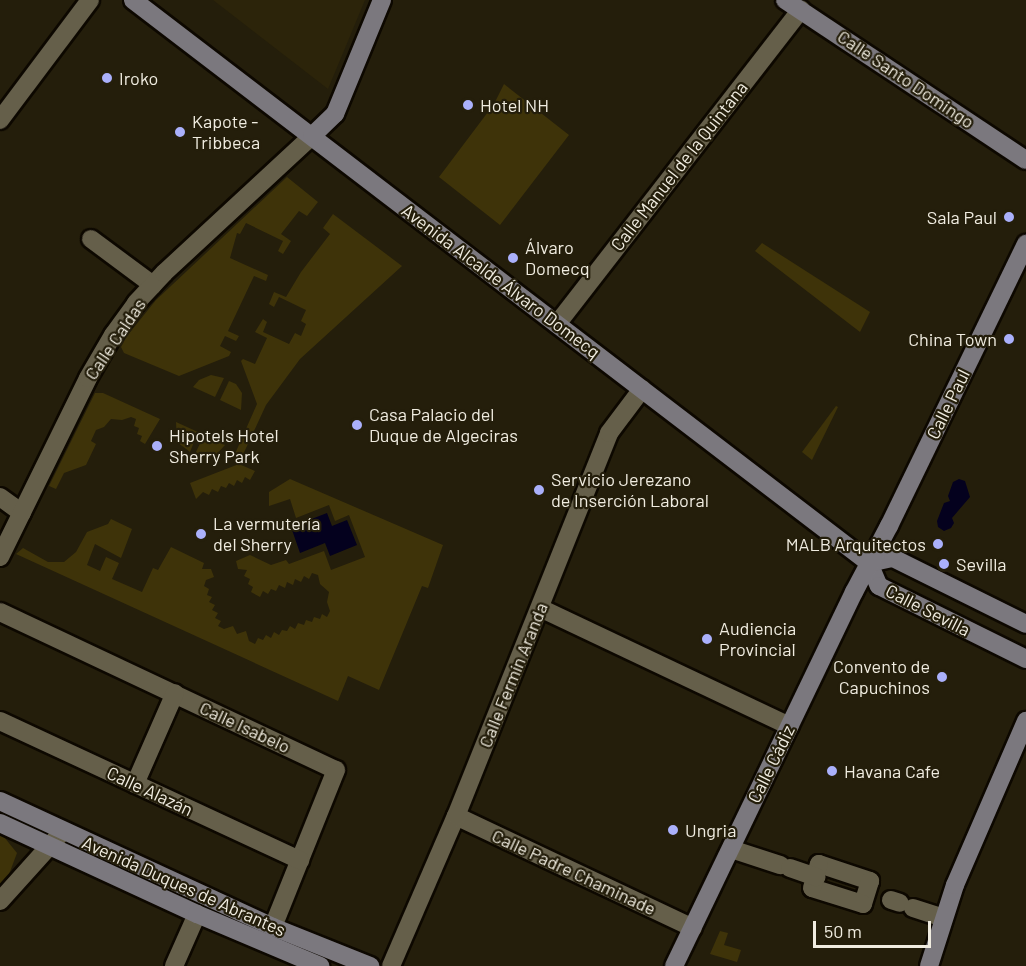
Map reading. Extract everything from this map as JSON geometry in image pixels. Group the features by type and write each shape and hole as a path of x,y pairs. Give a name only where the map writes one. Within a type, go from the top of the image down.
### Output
{"street":[{"path":"0,120 90,0"},
{"name":"Avenida Alcalde Álvaro Domecq","path":"133,0 869,563"},
{"path":"312,136 335,114 382,0"},
{"name":"Calle Santo Domingo","path":"793,4 1026,160"},
{"name":"Calle Manuel de la Quintana","path":"557,324 793,4"},
{"name":"Calle Caldas","path":"0,557 95,365 136,303 312,136"},
{"path":"91,238 153,285"},
{"name":"Calle Paul","path":"869,563 890,526 1026,244"},
{"name":"Calle Fermín Aranda","path":"391,966 456,816 609,433 642,389"},
{"path":"0,496 21,513"},
{"name":"Calle Sevilla","path":"1026,624 893,558 869,563 879,586 1026,659"},
{"name":"Calle Cádiz","path":"674,966 869,563"},
{"path":"540,608 790,726"},
{"name":"Calle Isabelo","path":"0,612 336,770 273,927"},
{"path":"135,784 174,693"},
{"name":"Calle Alazán","path":"0,722 300,860"},
{"path":"929,966 943,918 1026,722"},
{"name":"Avenida Duques de Abrantes","path":"0,801 273,927 370,966"},
{"name":"Calle Padre Chaminade","path":"456,816 693,928"},
{"name":"Avenida Duques de Abrantes","path":"0,823 197,914 320,966"},
{"path":"0,901 63,831"},
{"path":"730,849 816,877"},
{"path":"890,900 863,904 812,888 819,864 870,880 890,900 943,918"},
{"path":"174,966 197,914"}],"shaded area":[{"path":"213,0 365,0 328,89"},
{"path":"504,84 569,135 500,225 439,177 494,104"},
{"path":"287,177 318,202 307,216 299,211 281,234 291,241 283,254 278,251 283,241 246,223 240,234 237,233 230,258 268,275 266,281 254,276 228,331 239,336 236,341 225,336 220,346 231,352 229,356 179,376 124,353 121,347 127,336 156,300"},
{"path":"333,214 402,266 300,359 266,405 241,459 234,456 257,404 241,361 243,359 255,364 267,338 255,332 263,319 267,322 263,332 289,344 295,333 301,336 306,324 301,321 306,310 279,297 274,307 269,304 274,292 286,297 301,272 330,234 323,228"},
{"path":"762,243 870,312 860,332 755,251"},
{"path":"211,375 224,378 215,397 193,387 199,380"},
{"path":"229,381 236,384 242,393 241,410 220,400"},
{"path":"95,393 103,393 160,419 145,444 140,441 142,436 137,434 139,428 134,426 136,419 131,417 122,420 111,419 104,427 96,430 91,441 96,444 86,465 64,473 56,489 49,486"},
{"path":"836,406 838,407 812,460 802,452"},
{"path":"176,422 198,432 190,452 177,442"},
{"path":"204,435 225,445 215,456 203,457 195,454"},
{"path":"239,464 255,471 250,480 245,477 242,483 237,480 234,486 229,483 226,488 221,486 218,492 212,489 209,495 203,492 196,499 190,483"},
{"path":"290,479 443,545 428,588 422,586 379,690 348,676 338,701 16,554 23,548 48,562 64,562 76,552 87,532 108,524 111,519 132,529 121,558 95,544 87,565 100,571 106,557 119,563 112,579 142,592 153,568 158,570 171,547 204,563 202,569 211,569 214,577 206,580 204,586 209,589 207,595 212,597 209,602 215,605 212,610 218,613 215,618 221,621 218,626 224,629 233,626 237,634 246,631 249,641 255,644 258,638 263,640 266,635 271,638 274,632 279,635 282,630 287,631 290,626 295,629 298,623 304,625 306,620 312,622 314,617 320,619 322,614 327,617 330,611 327,602 329,592 320,584 318,575 312,573 309,579 304,576 301,582 295,579 293,585 287,582 285,588 279,585 276,591 271,589 268,594 263,591 260,597 251,592 253,587 248,584 250,579 244,576 247,570 238,569 236,561 250,555 271,565 286,560 289,564 324,551 331,570 365,557 349,515 335,521 329,505 296,518 290,499 269,506 269,492"},
{"path":"0,832 17,853 8,877 0,886"},
{"path":"720,931 728,933 724,945 741,950 737,962 710,954"}],"water":[{"path":"959,479 965,481 970,497 952,518 954,523 951,528 944,531 938,527 937,521 944,503 950,501 948,496 953,482"},
{"path":"327,513 332,526 347,520 357,545 330,556 325,543 300,553 291,527"}],"place":[{"name":"Iroko","path":"107,78"},
{"name":"Hotel NH","path":"468,105"},
{"name":"Kapote - Tribbeca","path":"180,132"},
{"name":"Sala Paul","path":"1009,217"},
{"name":"Álvaro Domecq","path":"513,258"},
{"name":"China Town","path":"1009,339"},
{"name":"Casa Palacio del Duque de Algeciras","path":"357,425"},
{"name":"Hipotels Hotel Sherry Park","path":"157,446"},
{"name":"Servicio Jerezano de Inserción Laboral","path":"539,490"},
{"name":"La vermutería del Sherry","path":"201,534"},
{"name":"MALB Arquitectos","path":"938,544"},
{"name":"Sevilla","path":"944,564"},
{"name":"Audiencia Provincial","path":"707,639"},
{"name":"Convento de Capuchinos","path":"942,677"},
{"name":"Havana Cafe","path":"832,771"},
{"name":"Ungria","path":"673,830"}]}
